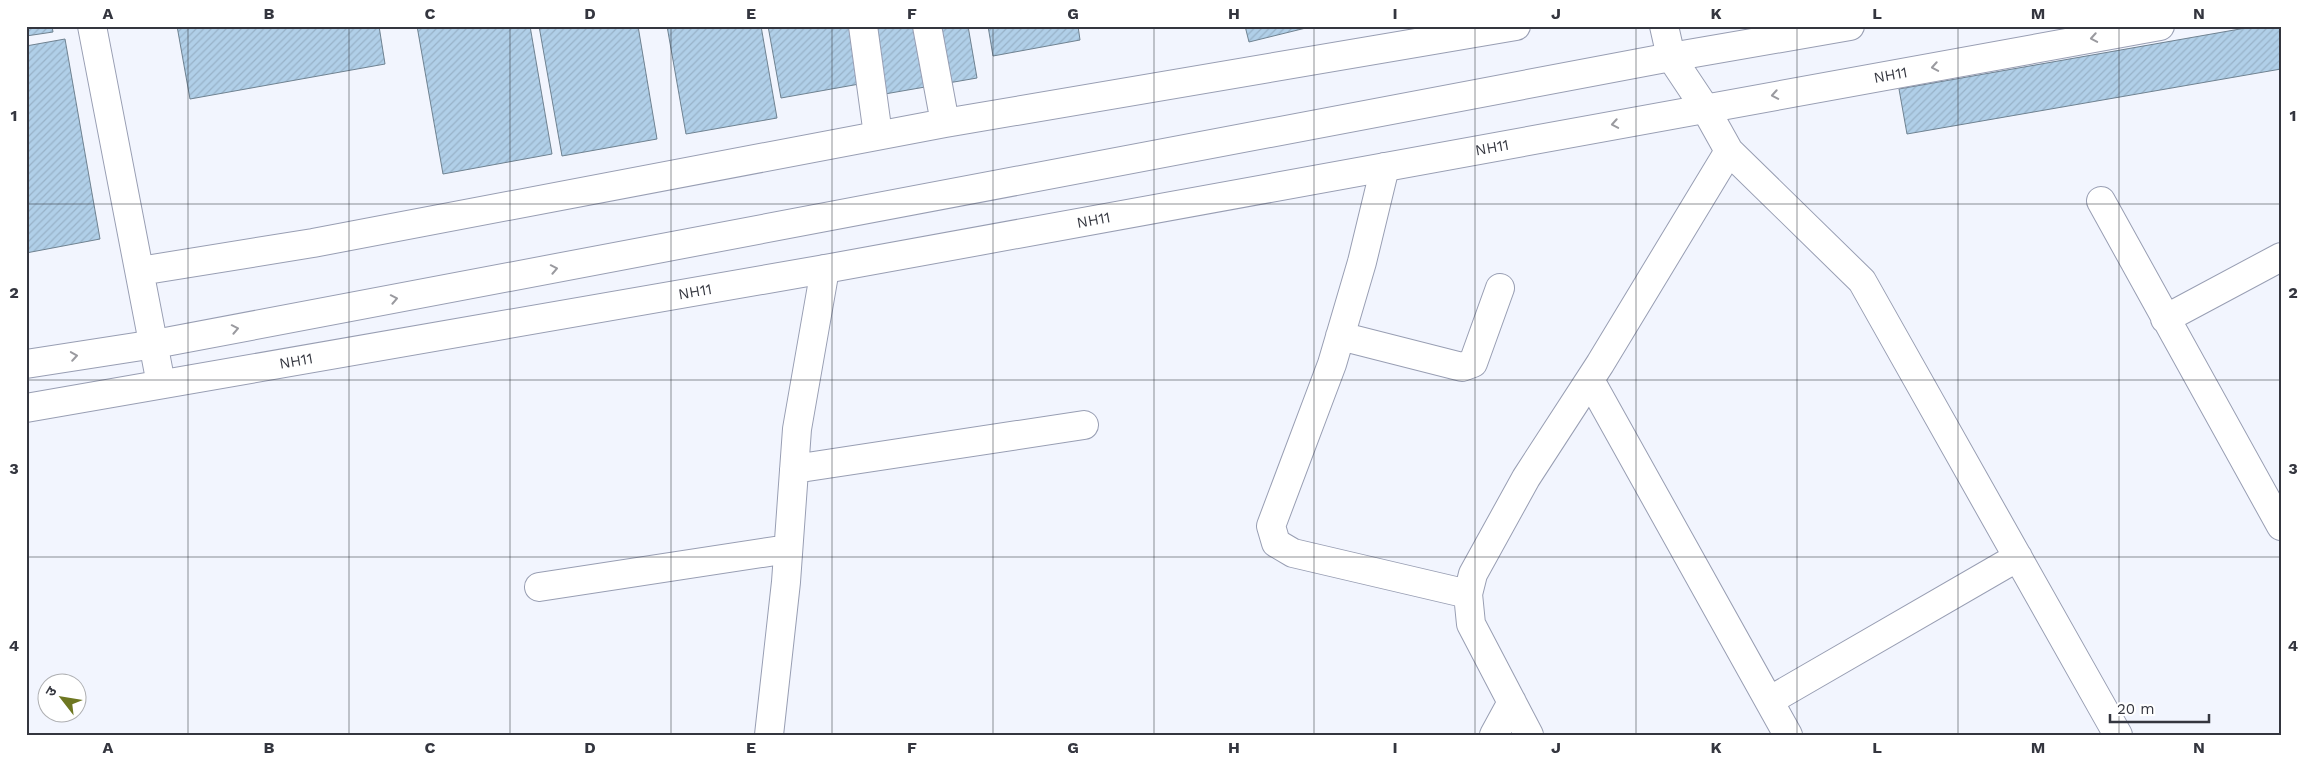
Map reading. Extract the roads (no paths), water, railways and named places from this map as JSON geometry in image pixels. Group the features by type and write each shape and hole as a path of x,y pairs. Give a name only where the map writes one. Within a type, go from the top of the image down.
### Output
{"main road":[{"path":"92,26 161,384"},
{"path":"863,26 878,135"},
{"path":"927,26 944,122"},
{"path":"140,271 313,243 944,122 1516,26"},
{"path":"1664,26 1671,58 1705,108 1728,151 1862,281 2118,735"},
{"path":"26,364 154,344 1671,58 1850,26"},
{"name":"NH11","path":"26,408 825,269 2160,26"},
{"path":"1529,735 1471,624 1468,594 1474,574 1526,478 1590,380 1728,151"},
{"path":"1384,167 1362,262 1332,364 1271,526 1276,543 1293,553 1468,594"},
{"path":"2101,201 2280,524"},
{"path":"2166,319 2281,257"},
{"path":"769,735 788,549 797,429 825,269"},
{"path":"1340,336 1462,367 1473,363 1500,288"},
{"path":"1590,380 1788,735"},
{"path":"794,469 1084,426"},
{"path":"539,586 788,549"},
{"path":"1769,700 2018,557"},
{"path":"1494,735 1512,702"}]}
